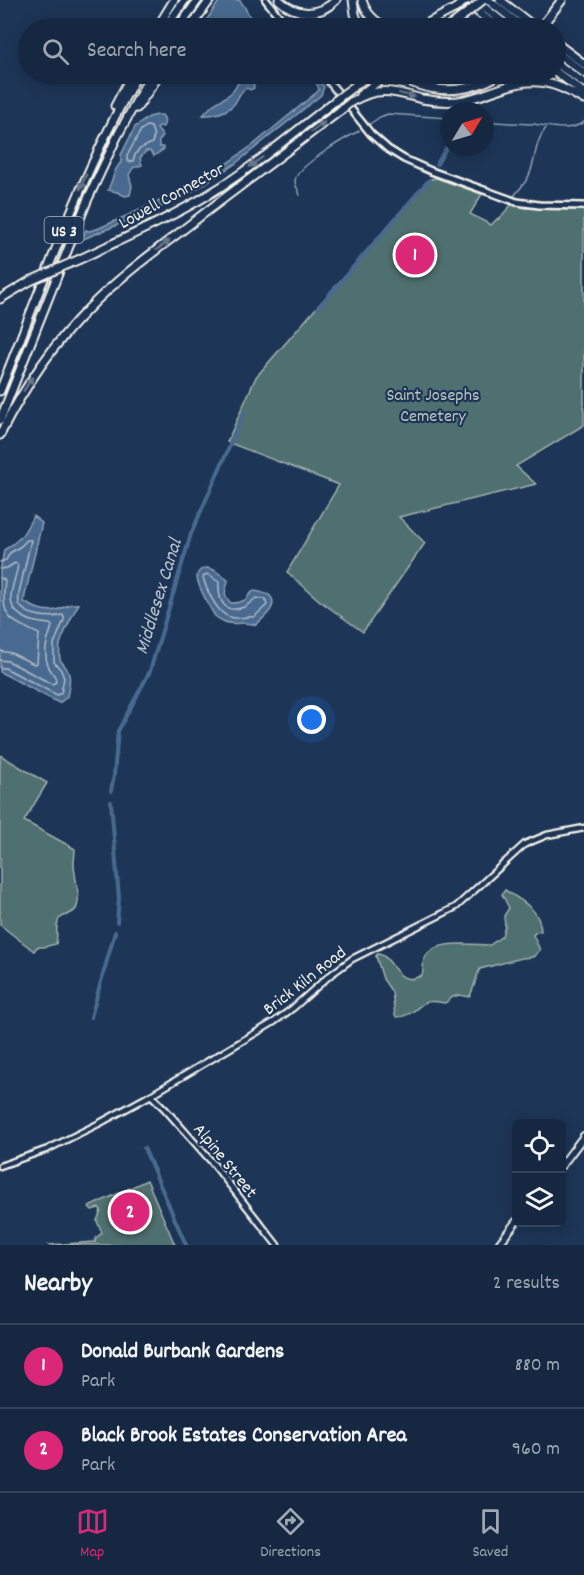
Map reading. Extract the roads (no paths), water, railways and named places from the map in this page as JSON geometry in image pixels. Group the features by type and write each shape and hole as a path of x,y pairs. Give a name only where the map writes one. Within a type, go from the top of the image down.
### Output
{"highway":[{"path":"163,18 174,0"},
{"path":"172,18 185,0"},
{"path":"185,18 198,0"},
{"path":"197,18 210,0"},
{"path":"279,0 292,10 309,13 325,9 336,0"},
{"path":"353,0 358,18"},
{"path":"363,0 373,18"},
{"path":"442,18 463,0 485,18"},
{"path":"475,0 498,18"},
{"path":"460,18 483,0"},
{"path":"488,0 511,18"},
{"path":"500,0 524,18"},
{"path":"547,18 561,0"},
{"path":"437,18 456,8"},
{"path":"566,51 584,64"},
{"path":"566,60 584,73"},
{"path":"566,71 584,83"},
{"path":"566,80 584,93"},
{"path":"93,159 110,116 127,84"},
{"name":"US 3","path":"0,390 72,207 93,159 132,84"},
{"name":"US 3","path":"0,420 87,201 117,137 146,84"},
{"path":"117,137 154,84"},
{"name":"Lowell Connector","path":"0,299 30,282 169,217 212,193 357,84"},
{"path":"0,435 43,362 90,307 129,272 374,84"},
{"path":"414,84 444,90 479,84"},
{"path":"351,102 369,93 385,91 433,101 460,101 515,84"},
{"path":"549,84 559,86 584,100"}],"main road":[{"path":"266,0 280,18"},
{"path":"331,84 371,134 388,149 413,163 518,202 584,206"},
{"path":"566,1159 584,1136"},
{"path":"498,1245 512,1227"}],"street":[{"name":"Brick Kiln Road","path":"0,1166 48,1149 100,1123 283,1016 352,959 456,907 525,844 547,835 584,828"},
{"name":"Alpine Street","path":"151,1095 211,1161 277,1245"}],"water":[{"path":"220,0 239,0 251,18 208,18"},
{"path":"238,84 253,84 254,88 242,91 235,103 228,109 216,114 203,115 213,105"},
{"path":"317,84 321,84 324,87 321,95 235,164 187,195 81,240 86,230 97,229 171,196 213,173 253,145 319,90"},
{"path":"162,115 165,120 163,127 159,126 157,129 163,136 159,144 164,149 154,156 150,151 146,151 140,158 142,165 133,168 129,175 132,186 130,195 125,196 108,190 121,162 121,155 135,127 149,117"},
{"path":"33,516 42,523 24,602 48,611 79,604 60,645 60,660 69,673 70,682 67,697 59,703 0,672 0,572 4,550 22,536"},
{"path":"207,568 228,580 225,594 231,603 245,600 256,591 269,595 272,599 270,611 256,625 227,623 215,616 197,579 199,571"}],"waterway":[{"path":"368,125 388,114 440,117"},
{"path":"494,122 565,128 584,122"},
{"path":"514,196 529,176 538,144 546,128"},
{"path":"300,195 295,181 303,168 322,153 359,131"},
{"name":"Middlesex Canal","path":"437,164 442,156"},
{"name":"Middlesex Canal","path":"318,308 429,180"},
{"name":"Middlesex Canal","path":"111,791 118,731 150,671 191,534 245,411"},
{"name":"Middlesex Canal","path":"111,802 119,899 117,922"},
{"name":"Middlesex Canal","path":"91,1017 115,932"},
{"name":"Middlesex Canal","path":"144,1148 186,1245"}],"place":[{"name":"Donald Burbank Gardens","path":"415,255"},
{"name":"Black Brook Estates Conservation Area","path":"130,1212"}],"park label":[{"name":"Saint Josephs Cemetery","path":"433,404"}]}
